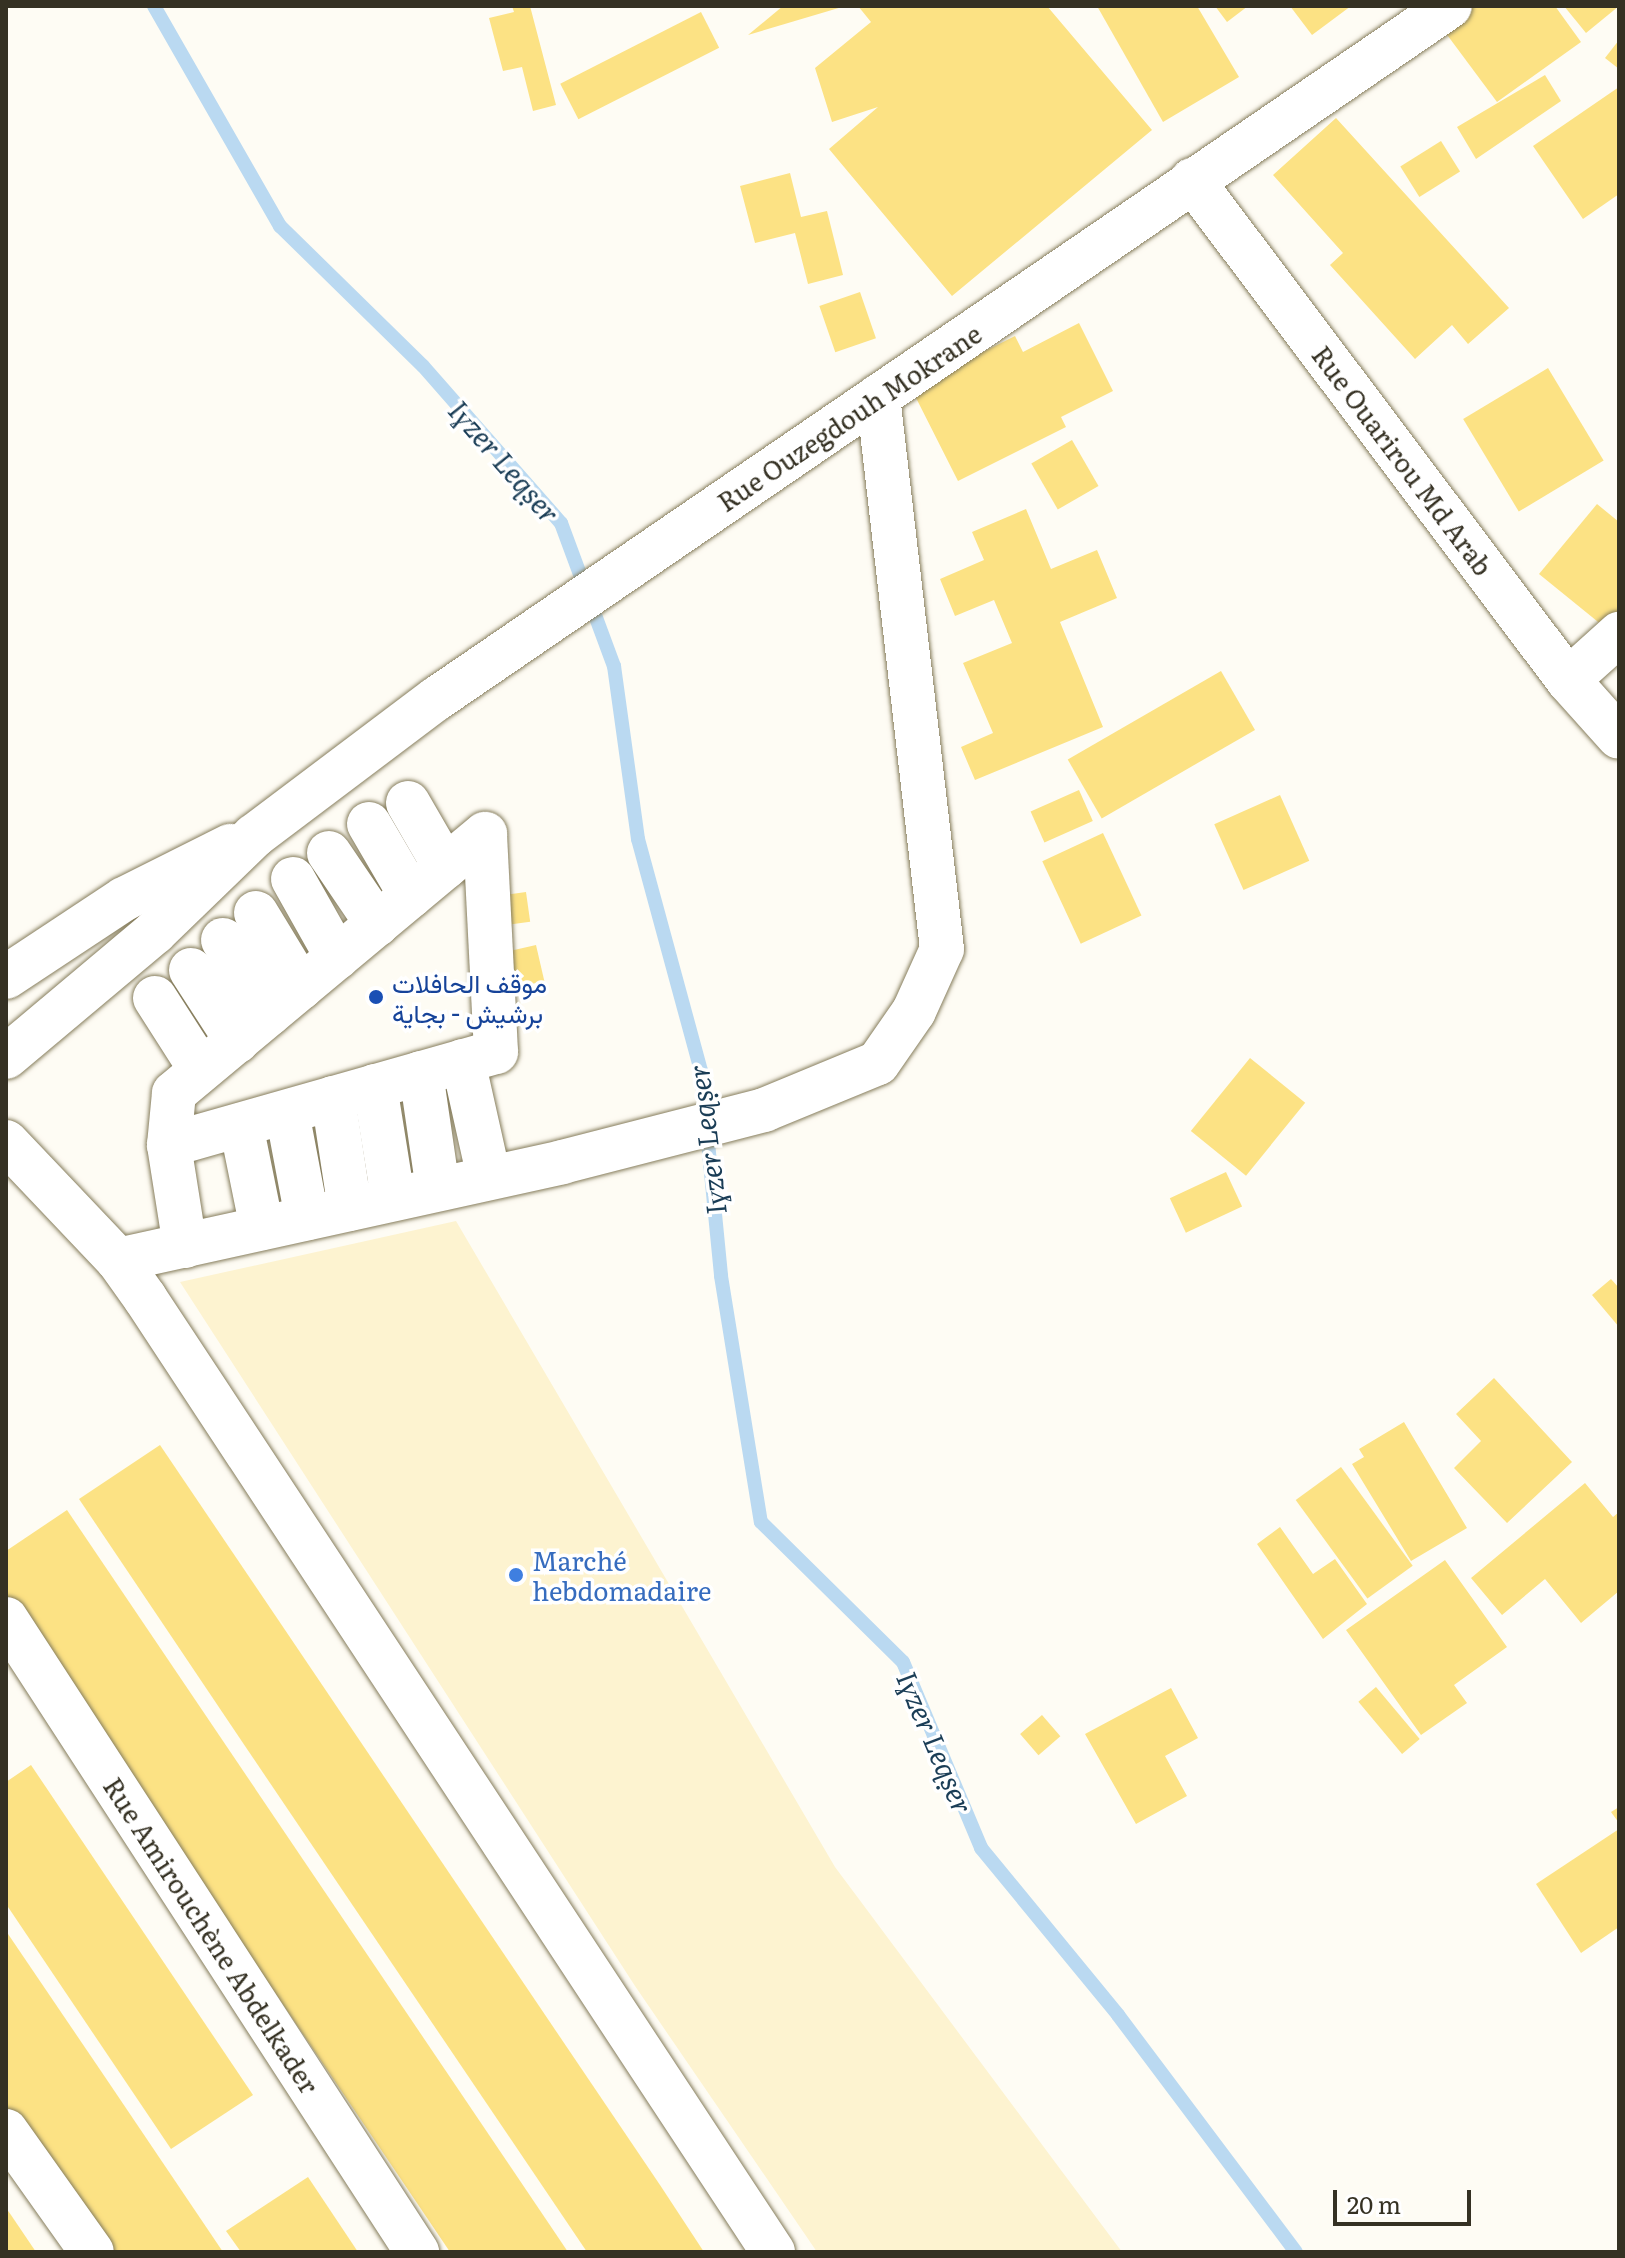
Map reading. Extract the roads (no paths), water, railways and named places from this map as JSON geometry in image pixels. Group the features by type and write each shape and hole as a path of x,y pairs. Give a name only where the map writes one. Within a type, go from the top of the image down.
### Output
{"street":[{"name":"Rue Ouzegdouh Mokrane","path":"6,1057 155,932 254,836 436,699 1192,180 1424,13"},
{"name":"Rue Ouarirou Md Arab","path":"1192,180 1568,680 1619,737"},
{"path":"118,1260 562,1162 764,1110 878,1063 914,1011 942,949 878,397"},
{"path":"1568,680 1619,634"},
{"path":"408,803 445,867"},
{"path":"369,824 411,896"},
{"path":"169,1145 496,1052 485,834 174,1093 169,1145 185,1246"},
{"name":"Rue Ouzegdouh Mokrane","path":"6,977 124,899 254,836"},
{"path":"329,853 377,924"},
{"path":"293,879 337,957"},
{"path":"256,913 269,1014"},
{"path":"223,940 269,1014"},
{"path":"191,970 269,1014"},
{"path":"155,998 201,1070"},
{"path":"463,1061 489,1177"},
{"path":"421,1073 438,1189"},
{"path":"375,1086 393,1199"},
{"path":"333,1098 350,1209"},
{"path":"287,1112 307,1218"},
{"path":"241,1125 262,1228"},
{"path":"6,1142 118,1260 773,2252"},
{"name":"Rue Amirouchène Abdelkader","path":"6,1619 417,2252"},
{"path":"6,2131 92,2252"}],"waterway":[{"name":"Iɣzer Leqṣer","path":"154,6 280,226 423,366 561,523 614,666 638,839 701,1071 721,1276 761,1522 903,1662 981,1848 1118,2015 1296,2252"}],"place":[{"name":"موقف الحافلات برشيش - بجاية","path":"376,997"},
{"name":"Marché hebdomadaire","path":"516,1575"}]}
